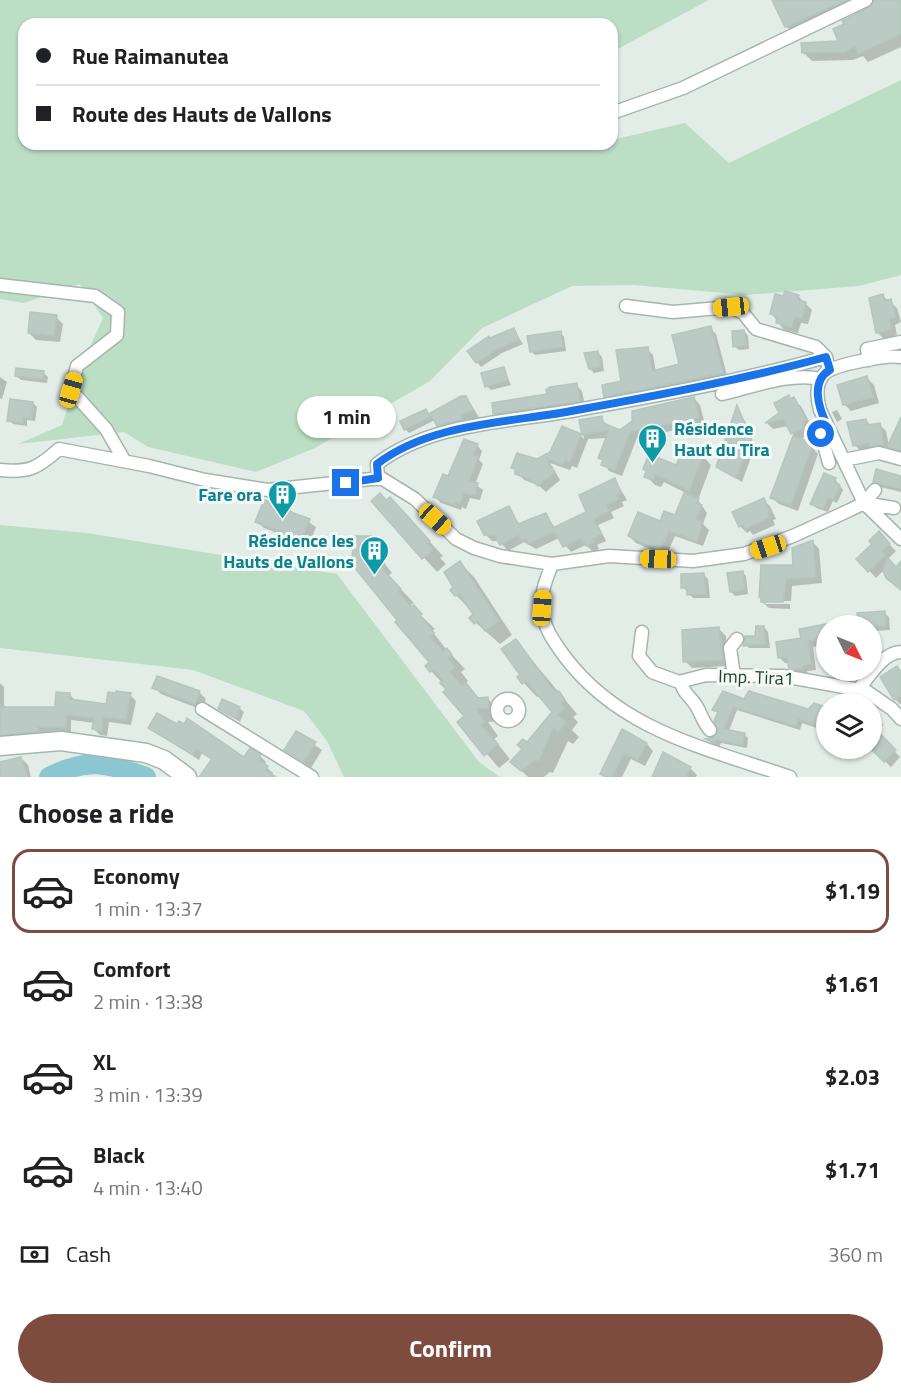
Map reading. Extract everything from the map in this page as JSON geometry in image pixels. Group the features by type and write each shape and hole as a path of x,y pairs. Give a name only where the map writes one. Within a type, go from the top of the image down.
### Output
{"main road":[{"path":"0,746 61,741 125,749 153,755 187,777"}],"street":[{"path":"618,111 707,78 866,0"},
{"path":"0,285 95,296 118,312 117,335 77,366 71,390 106,429 124,460"},
{"path":"626,306 673,312 731,307 743,314 756,329 816,347 826,357 825,375 817,397 826,423 864,503 901,539"},
{"path":"869,360 867,349 901,342"},
{"path":"378,478 377,464 390,453 434,436 686,389 826,357"},
{"path":"722,394 795,377 825,375 869,360 901,357"},
{"path":"826,423 821,434 829,463"},
{"path":"0,470 14,472 39,468 59,448 124,460 205,480 268,490 378,478 402,489 456,538 474,548 500,556 552,564 609,556 693,561 744,554 793,536 864,503 874,490"},
{"path":"844,460 879,453 901,459"},
{"path":"864,503 894,508"},
{"path":"552,564 543,592 544,620 552,639 582,678 597,693 627,713 691,745 790,777"},
{"path":"642,632 639,656 652,672 679,682 687,681"},
{"path":"734,676 730,648 737,639"},
{"path":"858,690 880,663 895,652 901,652"},
{"name":"Imp. Tira1","path":"687,681 706,675 791,677 866,691 879,699 901,719"},
{"path":"687,681 682,686 686,696 697,707 700,720 710,730"},
{"path":"202,709 312,777"}],"green space":[{"path":"0,0 709,0 618,49 618,18 18,18 18,150 618,150 618,139 685,123 729,163 901,80 901,275 859,286 746,295 634,285 572,286 482,328 430,381 315,448 256,472 148,447 124,432 18,444 62,425 77,376 103,318 80,284 24,303 0,299"},
{"path":"0,525 87,533 337,574 479,762 500,777 344,777 327,741 304,711 193,670 0,648"}],"building":[{"path":"772,0 847,0 785,27"},
{"path":"874,0 901,0 901,34 858,54 855,47 844,52 802,53 801,43 838,41 833,29 844,24 842,21 870,7"},
{"path":"785,291 799,295 798,300 806,302 802,318 794,317 792,327 776,323 777,316 770,314 775,294 783,296"},
{"path":"883,294 885,301 891,299 896,317 889,319 892,329 876,333 869,298"},
{"path":"30,312 57,315 54,336 28,333"},
{"path":"711,326 723,373 604,397 602,385 621,381 616,350 648,347 652,371 679,364 672,335"},
{"path":"514,328 519,340 498,349 476,363 467,351 489,336 490,338"},
{"path":"744,330 746,345 733,347 732,331"},
{"path":"561,331 563,347 530,352 527,336"},
{"path":"598,351 601,367 589,369 584,353"},
{"path":"504,367 508,380 485,387 481,373"},
{"path":"16,368 44,371 43,379 15,376"},
{"path":"867,376 873,397 843,405 837,385"},
{"path":"577,383 580,401 493,414 492,403 547,394 546,390 550,387"},
{"path":"789,395 790,399 794,397 806,420 802,422 804,427 791,434 783,419 765,423 779,413 774,403"},
{"path":"461,396 466,396 473,410 461,415 463,419 437,426 430,413"},
{"path":"694,397 699,418 630,432 615,470 601,465 603,460 598,458 609,430 582,435 579,420 602,416 603,423 620,430 632,421 632,411"},
{"path":"10,399 33,402 32,418 24,417 23,423 7,421"},
{"path":"737,405 745,425 732,432 752,437 736,478 716,467"},
{"path":"426,409 430,417 404,430 400,421"},
{"path":"901,417 901,450 887,447"},
{"path":"866,419 867,425 880,423 884,445 869,447 869,443 853,446 847,422"},
{"path":"562,426 581,434 570,462 565,460 563,465 546,458 555,472 538,486 529,479 515,474 515,469 511,468 517,453 537,459 550,452"},
{"path":"793,436 808,441 807,444 812,446 791,505 770,498"},
{"path":"464,439 478,444 473,455 478,457 469,481 478,483 475,495 464,493 460,504 456,502 455,505 433,497 443,474 448,476"},
{"path":"685,445 700,450 698,453 703,455 689,491 655,474 653,480 644,477 646,471 643,469 649,454 676,465"},
{"path":"876,469 901,476 901,489 873,482"},
{"path":"824,473 836,478 834,482 840,485 833,500 828,498 823,509 810,504"},
{"path":"615,478 621,493 617,495 619,499 606,505 609,511 593,519 601,534 592,539 594,542 586,546 581,538 563,547 554,531 528,544 526,539 521,541 518,535 500,545 494,535 484,535 477,521 509,506 518,524 546,513 553,528 586,512 579,495"},
{"path":"380,493 386,500 390,497 430,541 427,543 433,550 422,559 371,501"},
{"path":"684,493 699,498 697,504 702,505 696,519 703,522 697,541 669,531 660,551 628,536 638,512 660,521 664,511 675,515"},
{"path":"764,498 770,517 745,529 743,524 739,527 732,512"},
{"name":"Fare ora","path":"264,500 282,503 280,508 310,519 302,539 255,522"},
{"path":"879,531 890,544 882,551 886,555 868,572 856,559 872,544 869,541"},
{"path":"355,536 371,536 371,549 379,559 376,562 401,589 398,591 411,607 414,605 422,614 420,616 434,633 430,637 443,651 447,648 452,655 448,658 455,667 450,672 462,686 466,683 478,698 488,697 489,708 476,709 485,722 481,725 498,744 484,756 457,722 464,716 443,692 446,689 440,683 443,680 434,669 430,672 425,666 429,662 395,622 397,620 351,563"},
{"path":"813,540 816,577 786,579 783,602 761,602 761,597 759,597 761,565 793,565 792,548"},
{"path":"887,557 896,567 901,561 901,590 886,578 883,571"},
{"path":"460,561 499,621 485,631 478,621 474,624 469,618 473,614 459,594 455,596 450,590 453,587 444,572"},
{"path":"743,571 745,590 730,592 727,573"},
{"path":"704,573 706,594 687,595 687,588 681,588 681,574"},
{"path":"885,611 886,626 882,626 882,615 857,615 857,613"},
{"path":"756,626 764,626 766,644 743,646 745,636 755,636"},
{"path":"816,626 816,640 808,641 811,664 802,666 802,669 789,669 787,657 778,658 776,642 801,638 799,629"},
{"path":"719,627 723,660 683,662 682,630"},
{"path":"516,639 555,693 559,691 565,700 560,703 565,708 558,715 566,722 558,732 553,728 539,761 536,759 521,771 510,762 522,749 517,745 523,739 527,742 552,712 526,681 522,684 517,677 520,675 501,649"},
{"path":"897,666 901,672 901,696 894,700 882,680 882,676"},
{"path":"157,676 200,691 195,704 152,688"},
{"path":"116,691 131,693 126,720 103,717 102,731 92,729 94,718 66,715 66,727 38,727 38,732 0,735 0,707 55,707 56,692 70,693 70,699 106,704 108,692 116,693"},
{"path":"723,691 744,699 749,691 808,709 816,704 816,725 798,719 796,726 733,707 724,729 745,733 743,745 717,740 714,743 705,739 715,737 718,732 714,721 718,712 712,710"},
{"path":"222,699 240,707 236,719 218,709"},
{"path":"157,713 177,724 179,721 184,724 187,718 244,757 250,748 261,755 258,760 268,766 265,771 276,777 199,777 212,759 196,749 193,755 148,728"},
{"path":"622,729 647,743 638,760 624,753 612,777 606,777 600,774"},
{"path":"296,731 316,742 304,762 284,750"},
{"path":"882,735 896,750 884,762 881,759"},
{"path":"663,752 691,767 686,777 652,777"},
{"path":"21,757 27,777 0,777 0,762"}],"waterway":[{"path":"49,777 75,767 97,764 146,777"}],"place":[{"name":"Résidence Haut du Tira","path":"653,464"},
{"name":"Fare ora","path":"283,520"},
{"name":"Résidence les Hauts de Vallons","path":"375,576"}],"route":[{"path":"346,483 378,478 377,464 390,453 412,442 434,436 686,389 826,357 830,370 820,380 817,397 826,423 821,434"}]}
